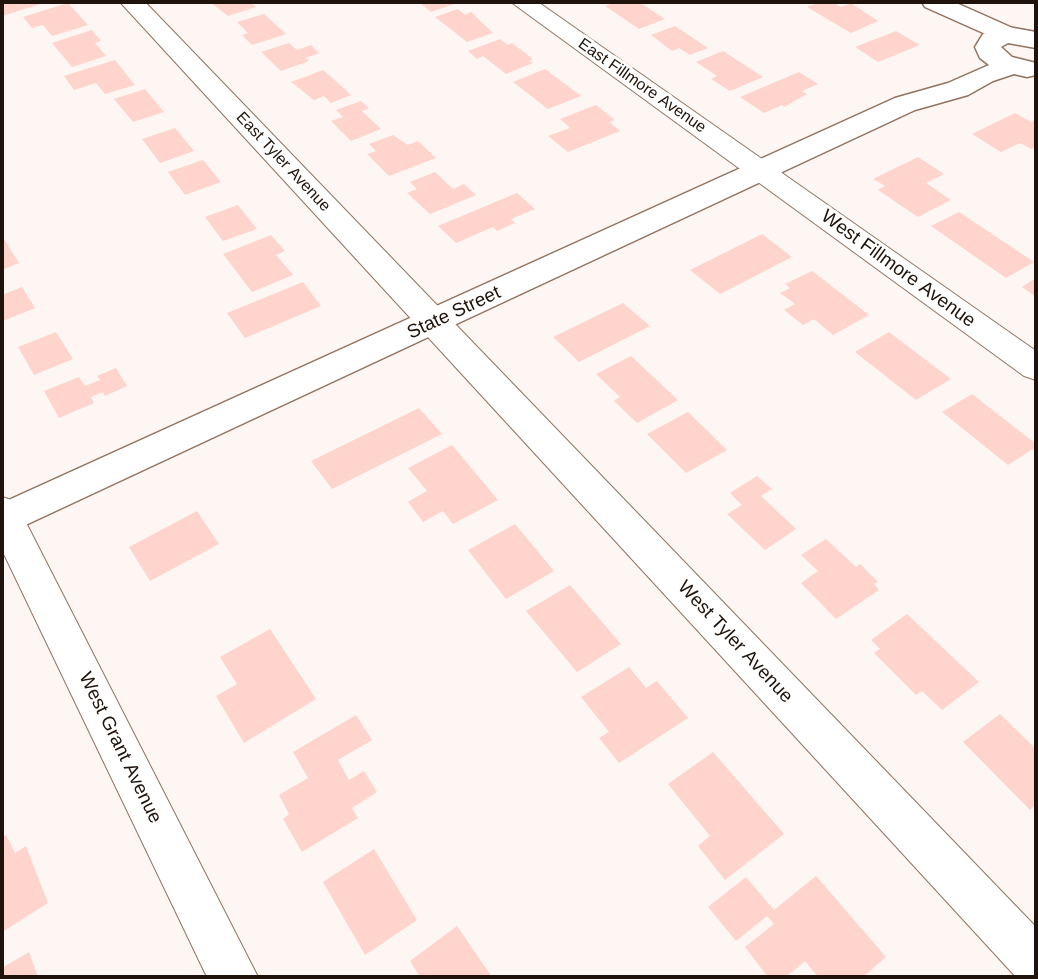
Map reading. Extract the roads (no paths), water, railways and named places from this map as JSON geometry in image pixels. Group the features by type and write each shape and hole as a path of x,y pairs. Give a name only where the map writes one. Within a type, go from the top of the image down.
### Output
{"main road":[{"path":"926,2 942,15 1014,40"},
{"path":"934,2 1014,40 1030,68"},
{"name":"State Street","path":"905,104 939,78 1014,40"},
{"name":"State Street","path":"3,517 434,322 905,104 958,89 984,75 1030,68"}],"street":[{"name":"East Tyler Avenue","path":"132,2 434,322"},
{"name":"East Fillmore Avenue","path":"523,2 761,170"},
{"name":"West Fillmore Avenue","path":"761,170 1036,368"},
{"name":"West Tyler Avenue","path":"434,322 1036,962"},
{"name":"West Grant Avenue","path":"3,517 233,977"}]}
